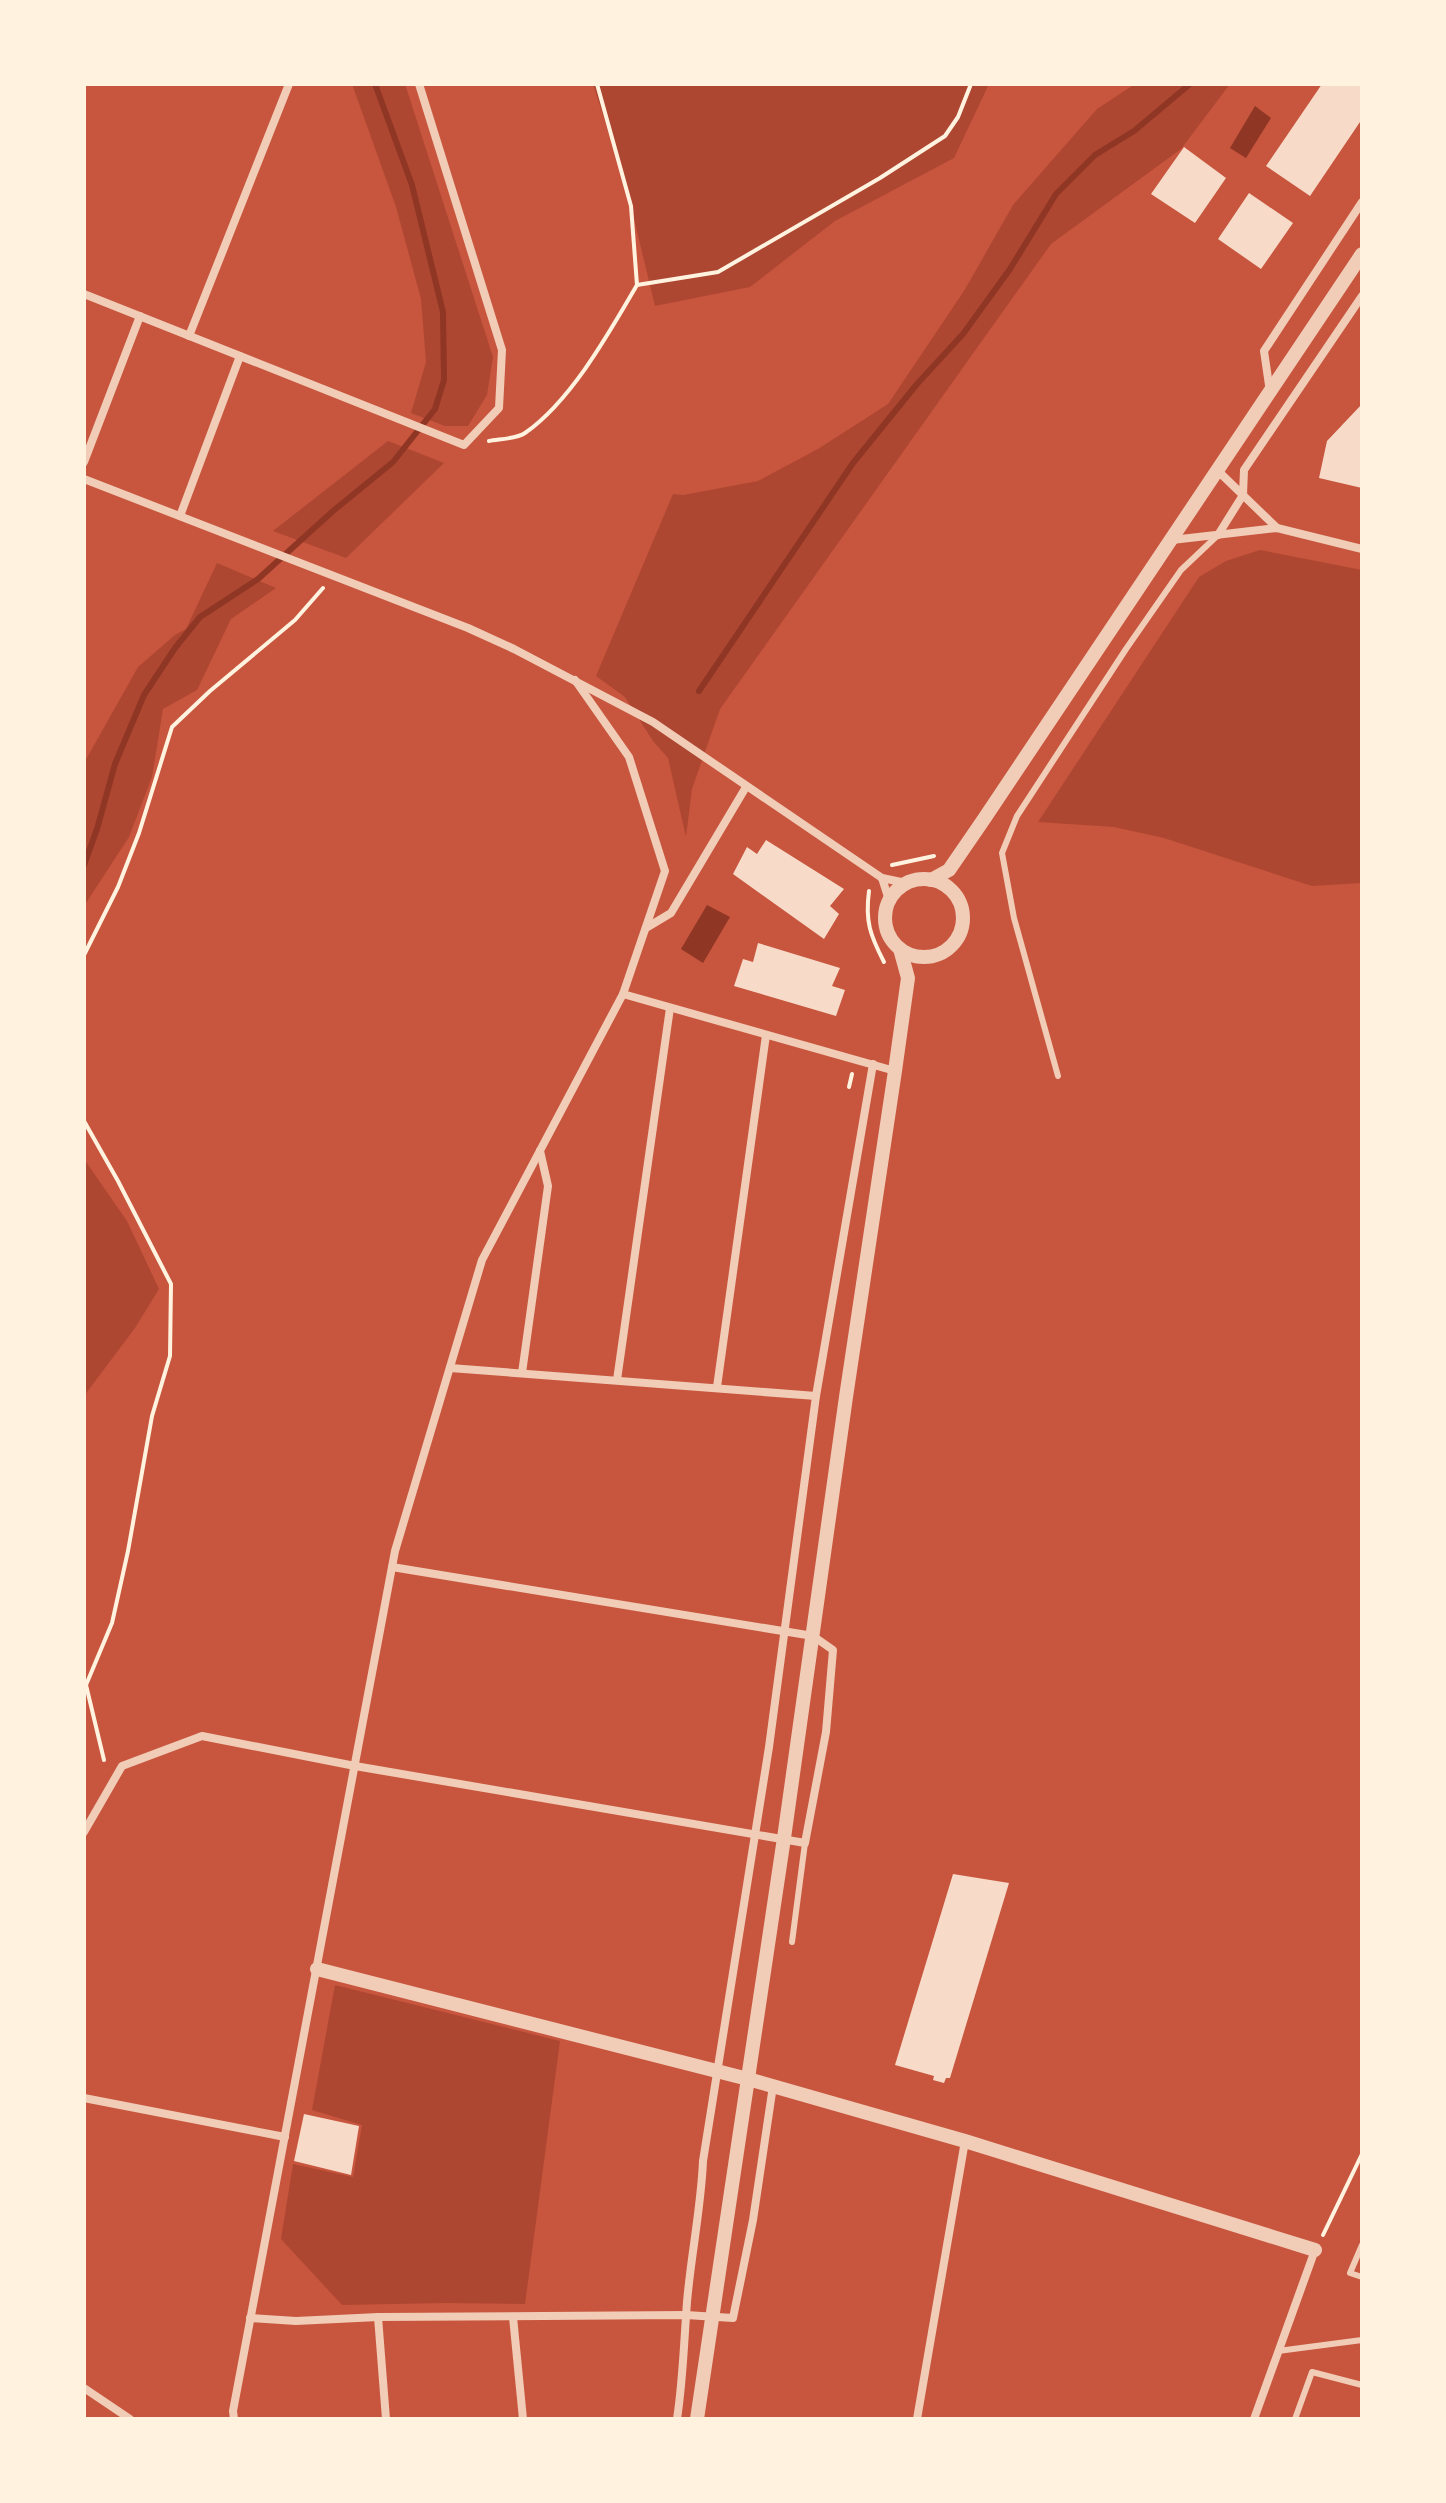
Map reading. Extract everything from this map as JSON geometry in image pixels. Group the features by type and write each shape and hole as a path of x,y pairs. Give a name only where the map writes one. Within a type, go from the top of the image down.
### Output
{"street":[{"path":"189,336 289,84"},
{"path":"84,294 464,445 499,408 502,350 419,84"},
{"path":"1270,393 1264,351 1362,202"},
{"path":"931,880 949,870 1362,254"},
{"path":"1218,535 1243,495 1244,470 1362,296"},
{"path":"84,462 140,316"},
{"path":"180,516 240,356"},
{"path":"1218,471 1277,528"},
{"path":"84,479 468,628 514,649 653,722 882,878 906,883"},
{"path":"1172,540 1277,528 1362,549"},
{"path":"234,2419 250,2318 392,1567 482,1260 623,994 665,871 629,757 575,680"},
{"path":"645,929 671,913 746,787"},
{"path":"949,870 951,890"},
{"path":"882,878 889,900"},
{"path":"697,2419 908,978 900,949 889,935 885,917 889,900 906,883 919,879 942,883 961,905 963,922 957,939 944,951 927,957 900,949"},
{"path":"908,978 927,957"},
{"path":"623,994 895,1071"},
{"path":"617,1380 670,1008"},
{"path":"717,1387 766,1035"},
{"path":"677,2419 703,2161 772,1721 816,1396 873,1064"},
{"path":"522,1373 548,1186 540,1151"},
{"path":"450,1368 816,1396"},
{"path":"84,1832 122,1766 202,1736 355,1766 805,1843 826,1732 833,1650 813,1636 392,1567"},
{"path":"317,1969 773,2086 965,2141 1315,2250 1254,2419"},
{"path":"250,2318 296,2321 378,2317 712,2315 733,2318 753,2220 773,2086"},
{"path":"84,2098 285,2137"},
{"path":"917,2419 965,2141"},
{"path":"378,2317 386,2419"},
{"path":"513,2317 523,2419"},
{"path":"84,2388 130,2419"}],"lane":[{"path":"1058,1076 1014,918 1002,853 1017,816 1126,649 1181,570 1218,535"},
{"path":"792,1942 805,1843"},
{"path":"1362,2245 1350,2273 1362,2277"},
{"path":"1278,2351 1362,2340"},
{"path":"1295,2419 1312,2372 1362,2385"}],"path":[{"path":"464,445 523,435 554,406 588,365 637,285 631,206 597,84"},
{"path":"637,285 718,272 880,178 945,136 958,117 971,84"},
{"path":"84,955 124,874 172,727 295,620 323,588"},
{"path":"84,1121 171,1284 170,1356 152,1416 112,1623 86,1685 104,1760"},
{"path":"1315,2250 1362,2154"}],"shaded area":[{"path":"352,84 405,84 493,357 487,395 468,426 445,426 411,413 426,362 421,299 396,207"},
{"path":"593,84 989,84 954,158 835,221 750,287 655,306 627,190"},
{"path":"1135,84 1230,84 1181,149 1051,244 720,709 692,789 686,837 668,758 653,741 625,697 596,676 673,494 683,495 758,481 818,449 888,404 964,291 1013,205 1097,109"},
{"path":"1255,106 1271,118 1246,158 1230,148"},
{"path":"388,441 444,463 346,558 273,531"},
{"path":"1260,550 1362,570 1362,883 1312,886 1164,838 1114,827 1038,822 1199,577 1226,561"},
{"path":"217,563 276,588 231,619 197,690 163,709 152,777 129,837 84,906 84,763 138,667 186,629"},
{"path":"707,905 730,917 703,963 681,949"},
{"path":"84,1159 127,1221 159,1289 135,1328 84,1396"},
{"path":"335,1985 560,2041 525,2304 342,2305 281,2239 293,2164 353,2177 362,2125 312,2110"}],"building":[{"path":"1322,84 1362,84 1362,119 1310,196 1266,166"},
{"path":"1184,147 1226,178 1195,223 1151,194"},
{"path":"1249,193 1293,223 1261,269 1218,239"},
{"path":"1362,404 1362,488 1319,478 1327,441"},
{"path":"766,840 844,889 830,906 839,914 824,939 733,874 747,847 757,854"},
{"path":"758,943 840,968 832,986 845,990 836,1016 734,986 743,959 753,962"},
{"path":"953,1874 1009,1883 950,2078 946,2078 944,2083 933,2080 934,2076 895,2065"},
{"path":"304,2114 359,2126 351,2175 294,2161"}],"waterway":[{"path":"84,865 115,764 144,695 175,648 200,617 258,579 393,462 435,409 444,380 443,312 412,185 375,84"},
{"path":"699,691 853,463 917,384 963,334 1010,269 1056,194 1095,155 1134,131 1190,84"}]}
